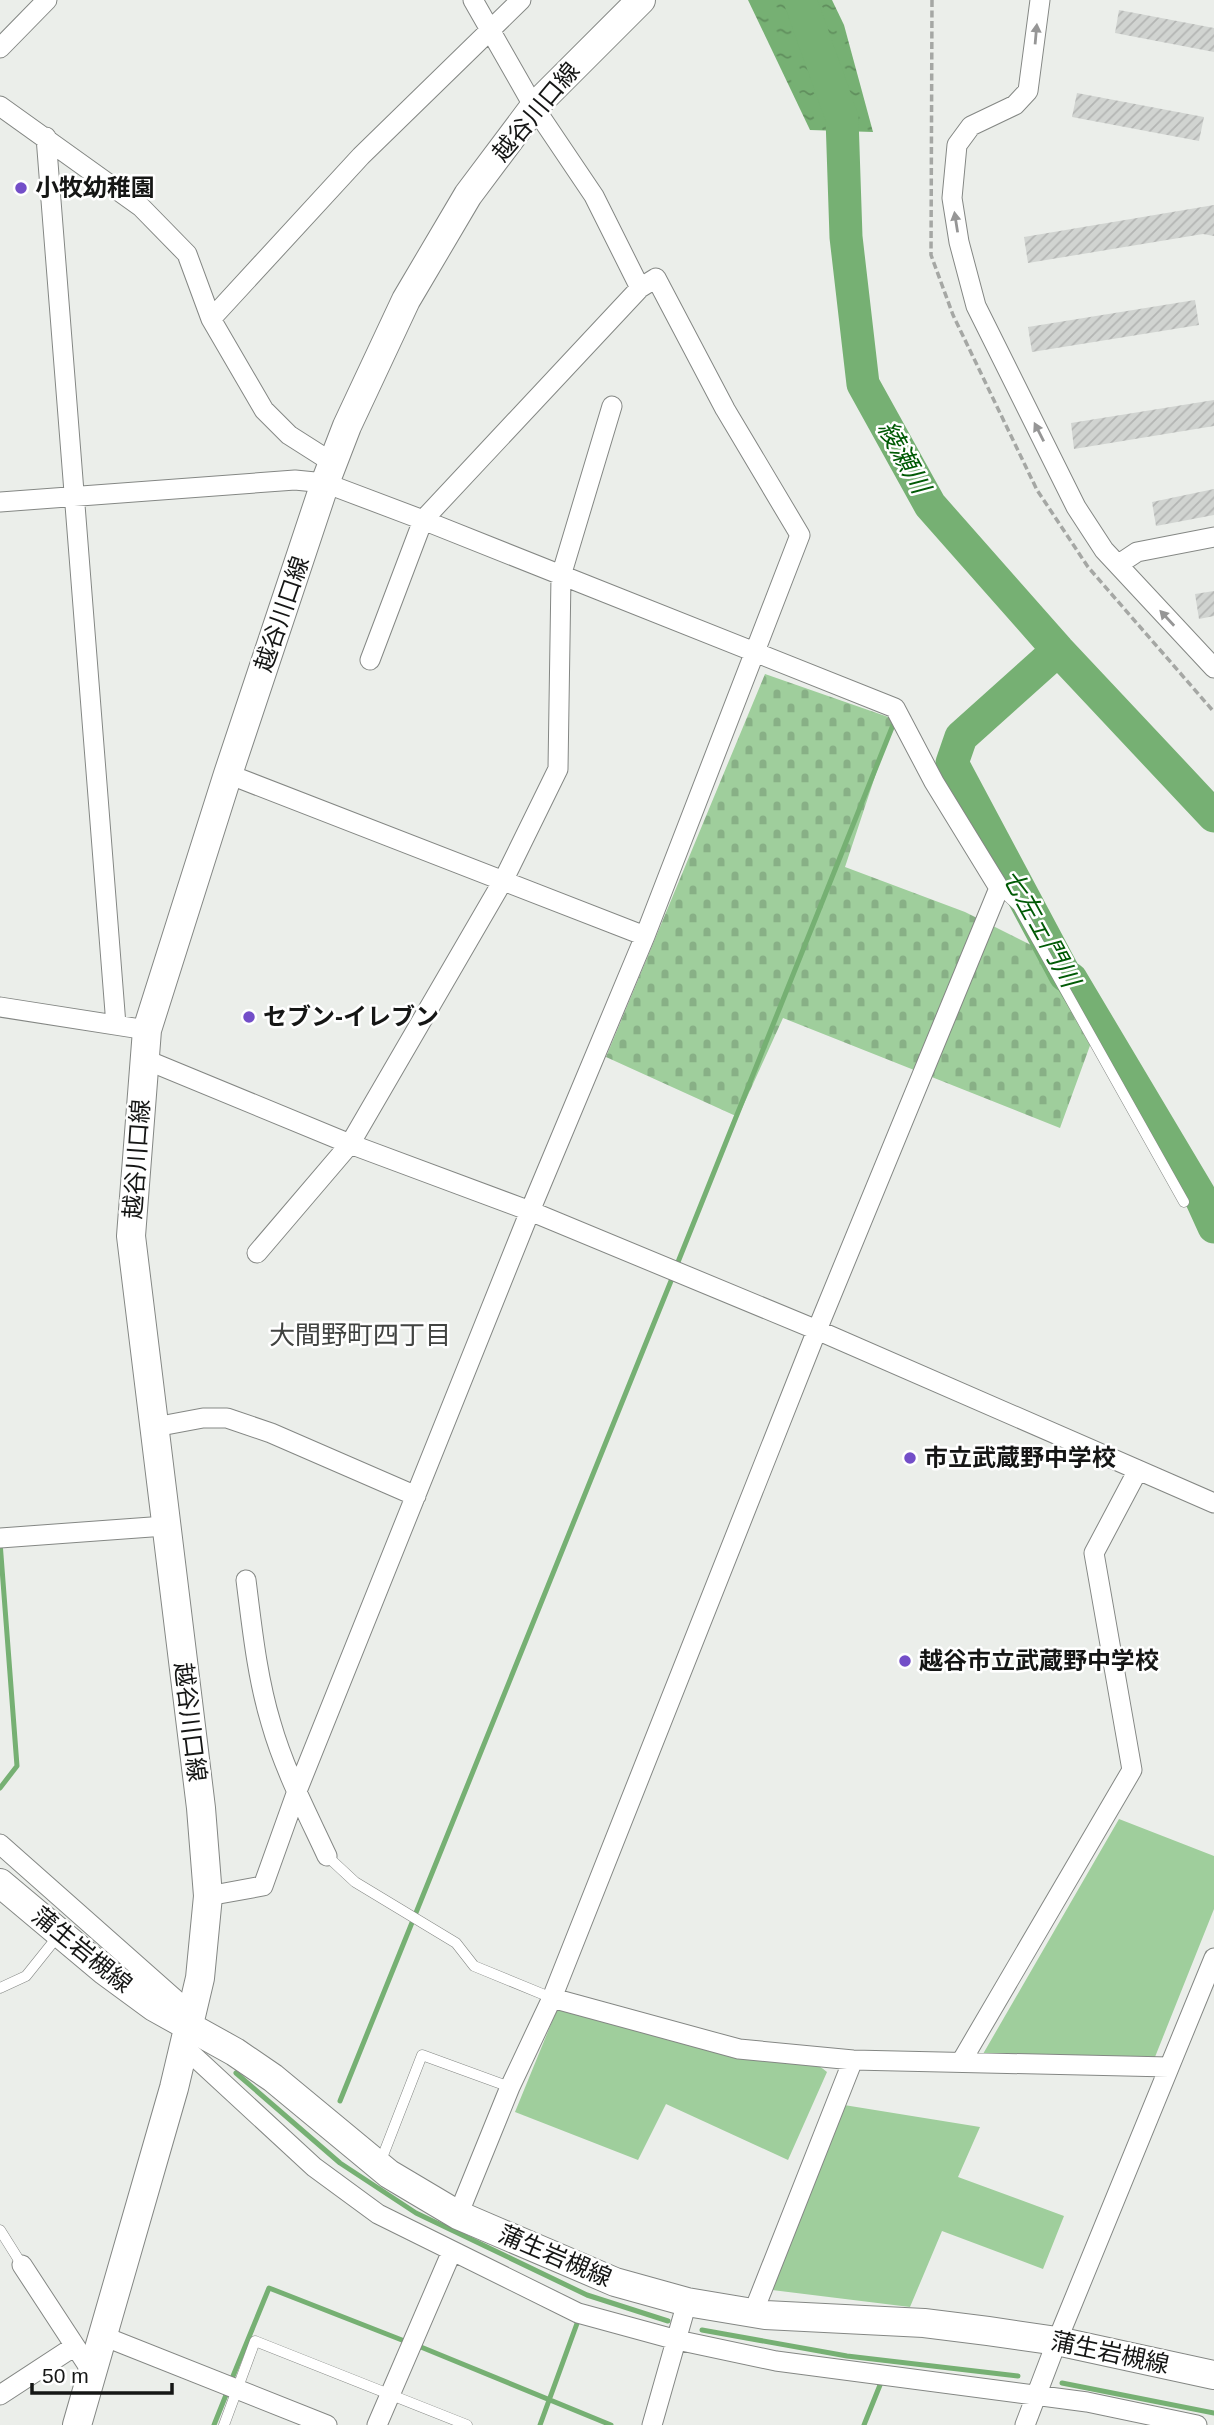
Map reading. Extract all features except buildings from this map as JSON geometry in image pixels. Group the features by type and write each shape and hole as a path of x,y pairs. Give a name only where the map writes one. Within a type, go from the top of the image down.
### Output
{"main road":[{"name":"越谷川口線","path":"77,2425 188,2029 200,1978 208,1896 201,1808 131,1236 147,1030 228,774 329,473 347,426 406,300 439,241 534,107 641,0"},
{"name":"蒲生岩槻線","path":"0,1883 154,2007 273,2078 379,2167 458,2215 615,2282 687,2302 753,2313 834,2320 924,2323 1056,2341 1214,2375"}],"street":[{"path":"0,48 47,0"},
{"path":"473,0 534,107 594,196 639,288"},
{"path":"211,319 361,156 521,0"},
{"path":"1040,0 1028,91 1015,105 971,126 961,136 957,145 952,198 959,242 976,306 1076,507 1104,550 1214,668"},
{"path":"0,106 141,207 187,254 211,319 264,410 329,473 423,520 895,708 934,782 999,888 817,1330 552,1998 510,2087 458,2215"},
{"path":"46,137 116,1025"},
{"path":"208,1896 262,1886 297,1791 530,1211 645,936 800,535 725,409 656,278 639,288 423,520 369,660"},
{"path":"257,1253 350,1144 504,879 558,769 561,576 611,406"},
{"path":"0,502 295,480 329,473"},
{"path":"1119,564 1137,552 1214,537"},
{"path":"228,774 645,936"},
{"path":"0,1007 147,1030"},
{"path":"145,1059 350,1144 530,1211 817,1330 1214,1503"},
{"path":"155,1427 204,1418 227,1418 271,1433 416,1496"},
{"path":"961,2062 1132,1770 1094,1553 1138,1470"},
{"path":"0,1538 165,1526"},
{"path":"246,1580 271,1722 297,1791 327,1856"},
{"path":"0,1844 188,2029 314,2167 378,2214 578,2313 677,2340 776,2361 870,2371 1087,2402 1196,2425"},
{"path":"1026,2425 1056,2341 1214,1958"},
{"path":"552,1998 739,2049 853,2060 1170,2067"},
{"path":"753,2313 853,2060"},
{"path":"377,2425 452,2251"},
{"path":"22,2264 92,2372"},
{"path":"652,2425 687,2302"},
{"path":"103,2336 327,2425"},
{"path":"0,2395 75,2346"}],"lane":[{"path":"999,888 1018,906 1184,1202"},
{"path":"327,1856 355,1882 456,1943 474,1966 552,1998"},
{"path":"0,1988 26,1976 59,1933"},
{"path":"379,2167 422,2055 510,2087"},
{"path":"0,2231 22,2264"},
{"path":"224,2425 255,2342 467,2425"}],"green space":[{"path":"765,674 894,719 845,867 965,912 1037,948 1092,1040 1060,1128 783,1018 738,1117 606,1057"},
{"path":"1119,1819 1214,1856 1214,1909 1155,2057 983,2054"},
{"path":"558,2007 683,2043 735,2054 796,2059 812,2063 827,2072 788,2160 666,2104 638,2160 515,2112"},
{"path":"844,2105 980,2127 958,2177 1064,2216 1043,2269 942,2231 910,2307 772,2290"}],"water":[{"path":"748,0 832,0 844,25 873,132 810,130"}],"waterway":[{"name":"綾瀬川","path":"800,0 842,118 846,237 863,384 930,505 1058,650 1214,816"},
{"name":"七左ェ門川","path":"1058,650 961,737 952,763 1065,975 1071,979 1199,1194 1214,1227"},
{"path":"676,1267 895,720"},
{"path":"340,2101 673,1276"},
{"path":"0,1542 17,1766 0,1788"},
{"path":"236,2073 340,2163 416,2213 587,2295 668,2321"},
{"path":"231,2381 269,2288 407,2342"},
{"path":"540,2425 579,2318"},
{"path":"702,2330 847,2356 1018,2376"},
{"path":"416,2345 611,2425"},
{"path":"864,2425 882,2380"},
{"path":"1062,2383 1214,2413"},
{"path":"214,2425 228,2390"}],"place":[{"name":"小牧幼稚園","path":"21,188"},
{"name":"セブン-イレブン","path":"249,1017"},
{"name":"市立武蔵野中学校","path":"910,1458"},
{"name":"越谷市立武蔵野中学校","path":"905,1661"}],"district":[{"name":"大間野町四丁目","path":"360,1335"}]}
